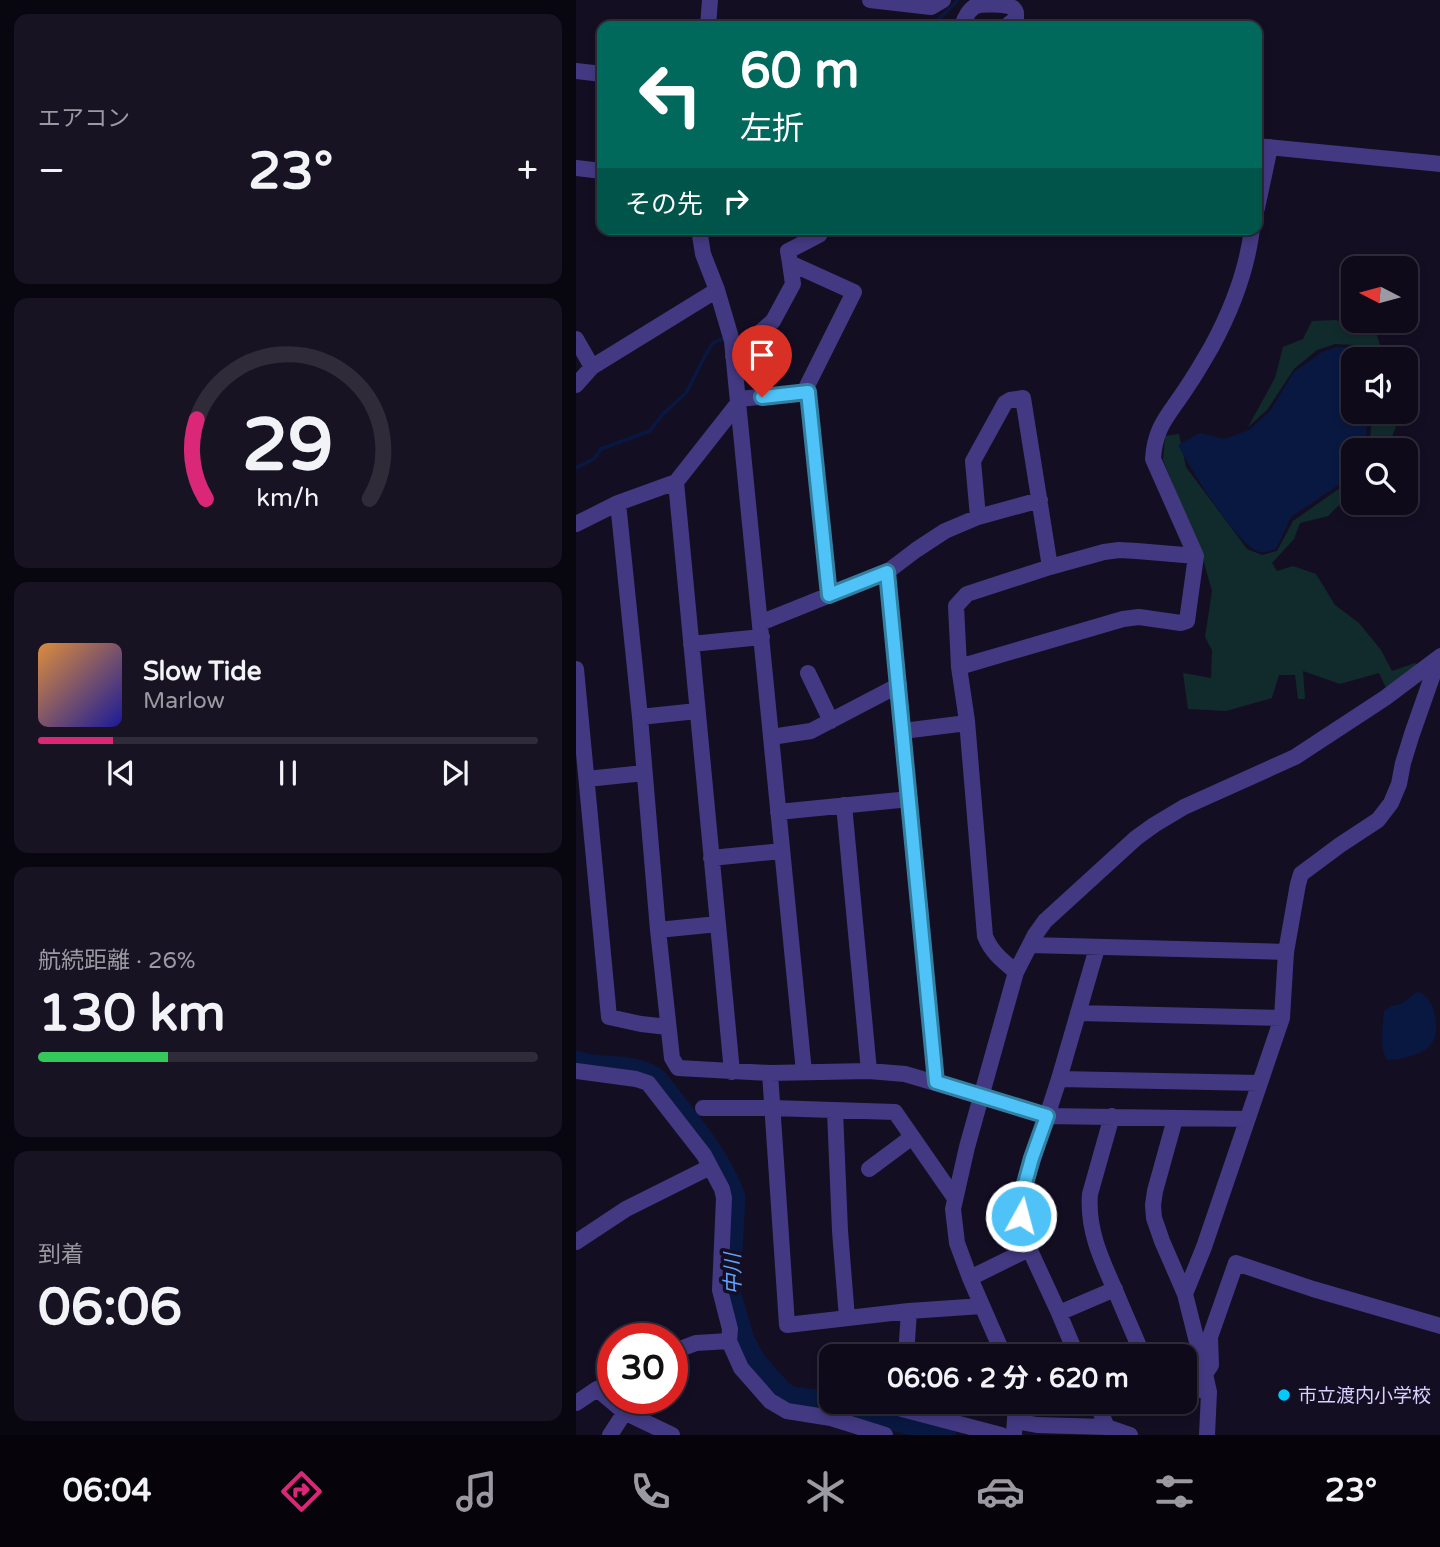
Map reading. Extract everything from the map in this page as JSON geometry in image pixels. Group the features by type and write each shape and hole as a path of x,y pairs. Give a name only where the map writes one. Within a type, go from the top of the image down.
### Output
{"street":[{"path":"708,21 710,0"},
{"path":"870,0 931,7 943,0"},
{"path":"964,21 973,8 984,4 1014,9 1016,19 1013,21"},
{"path":"576,71 597,73"},
{"path":"1263,147 1440,164"},
{"path":"576,168 597,170"},
{"path":"700,235 703,254 732,341 804,1072"},
{"path":"733,356 773,321 793,284 788,251 820,235"},
{"path":"959,667 1123,619 1139,617 1181,623 1187,621 1196,556 1153,458 1154,443 1158,429 1214,342 1238,287 1252,235"},
{"path":"790,263 854,292 807,386 829,595"},
{"path":"576,385 592,367 717,290"},
{"path":"576,339 592,367"},
{"path":"576,524 619,503 676,482 739,401 808,392"},
{"path":"978,517 973,461 1005,403 1023,398 1050,566"},
{"path":"676,482 732,1072"},
{"path":"691,644 761,630 829,595 887,572 945,531 978,517 1040,500"},
{"path":"619,503 668,1027 672,1058 678,1069 770,1073 869,1071 905,1074 1047,1116 1247,1119"},
{"path":"1016,972 989,947 985,936 967,723 959,667 956,606 967,594 1050,566 1104,552 1119,550 1196,556"},
{"path":"887,572 936,1082"},
{"path":"999,1344 957,1243 954,1197 1016,972 1045,921 1136,838 1154,825 1184,807 1295,757 1385,698 1439,657"},
{"path":"1186,1294 1282,1018 1286,952 1298,884 1302,874 1378,820 1391,803 1439,657"},
{"path":"576,669 609,1017 668,1027"},
{"path":"808,673 831,721"},
{"path":"771,737 811,731 899,685"},
{"path":"640,717 697,711"},
{"path":"903,731 967,723"},
{"path":"587,779 644,773"},
{"path":"778,812 910,799"},
{"path":"844,805 869,1071"},
{"path":"711,858 782,850"},
{"path":"658,930 718,925"},
{"path":"1030,945 1286,952"},
{"path":"1072,1344 1029,1249 1021,1216 1024,1187 1032,1158 1059,1079 1097,947"},
{"path":"1078,1013 1282,1018"},
{"path":"576,1071 648,1083 704,1156 724,1198 720,1290 731,1329 729,1340 741,1368 770,1401 787,1411 831,1418 885,1435"},
{"path":"770,1073 788,1325 909,1311 982,1306"},
{"path":"1059,1079 1260,1083"},
{"path":"703,1108 895,1112 954,1197"},
{"path":"835,1111 847,1318"},
{"path":"1112,1116 1092,1183 1089,1208 1091,1226 1097,1248 1138,1344"},
{"path":"1175,1119 1153,1205 1154,1218 1186,1294 1209,1392 1207,1435"},
{"path":"869,1168 912,1137"},
{"path":"576,1242 626,1209 710,1167"},
{"path":"970,1278 1029,1249"},
{"path":"1205,1374 1211,1365 1210,1337 1236,1263 1313,1289 1440,1326"},
{"path":"1059,1314 1115,1289"},
{"path":"907,1344 909,1311"},
{"path":"688,1346 729,1340"},
{"path":"576,1403 597,1389"},
{"path":"1197,1389 1209,1392"},
{"path":"610,1435 623,1414"},
{"path":"642,1414 672,1435"},
{"path":"921,1414 1001,1435"},
{"path":"1101,1414 1107,1427"},
{"path":"1014,1428 1039,1430 1107,1427 1130,1435"}],"green space":[{"path":"1336,320 1341,322 1341,333 1377,335 1380,347 1335,344 1317,350 1294,369 1267,410 1248,427 1275,378 1283,347 1303,339 1312,321"},
{"path":"1371,424 1397,424 1392,438 1370,438"},
{"path":"1179,434 1186,467 1247,549 1262,555 1277,551 1293,521 1341,487 1341,503 1328,516 1300,523 1294,539 1272,563 1277,571 1293,566 1316,574 1335,605 1359,623 1381,650 1392,671 1415,663 1421,668 1386,688 1379,673 1340,684 1303,671 1305,699 1298,699 1295,675 1279,675 1272,698 1226,711 1188,709 1183,673 1211,678 1212,650 1205,637 1212,591 1203,559 1163,460 1165,436"}],"water":[{"path":"1341,347 1341,424 1367,424 1366,438 1341,438 1341,483 1291,517 1276,549 1260,552 1239,537 1227,522 1178,445 1200,433 1224,439 1249,430 1270,411 1294,372 1322,352"},
{"path":"1417,992 1428,999 1432,1006 1436,1022 1435,1037 1428,1047 1418,1054 1387,1060 1382,1043 1384,1011 1401,1004"}],"waterway":[{"path":"938,21 958,0"},
{"path":"576,468 594,459 601,449 650,431 663,414 686,393 713,343 722,339"},
{"name":"中川","path":"576,1061 640,1070 658,1080 721,1166 735,1197 730,1292 744,1340 756,1362 782,1391 791,1397 831,1402 946,1435"}],"place":[{"name":"市立渡内小学校","path":"1284,1395"}],"route":[{"path":"762,397 808,392 829,595 887,572 936,1082 1047,1116 1024,1187 1021,1216"}]}
